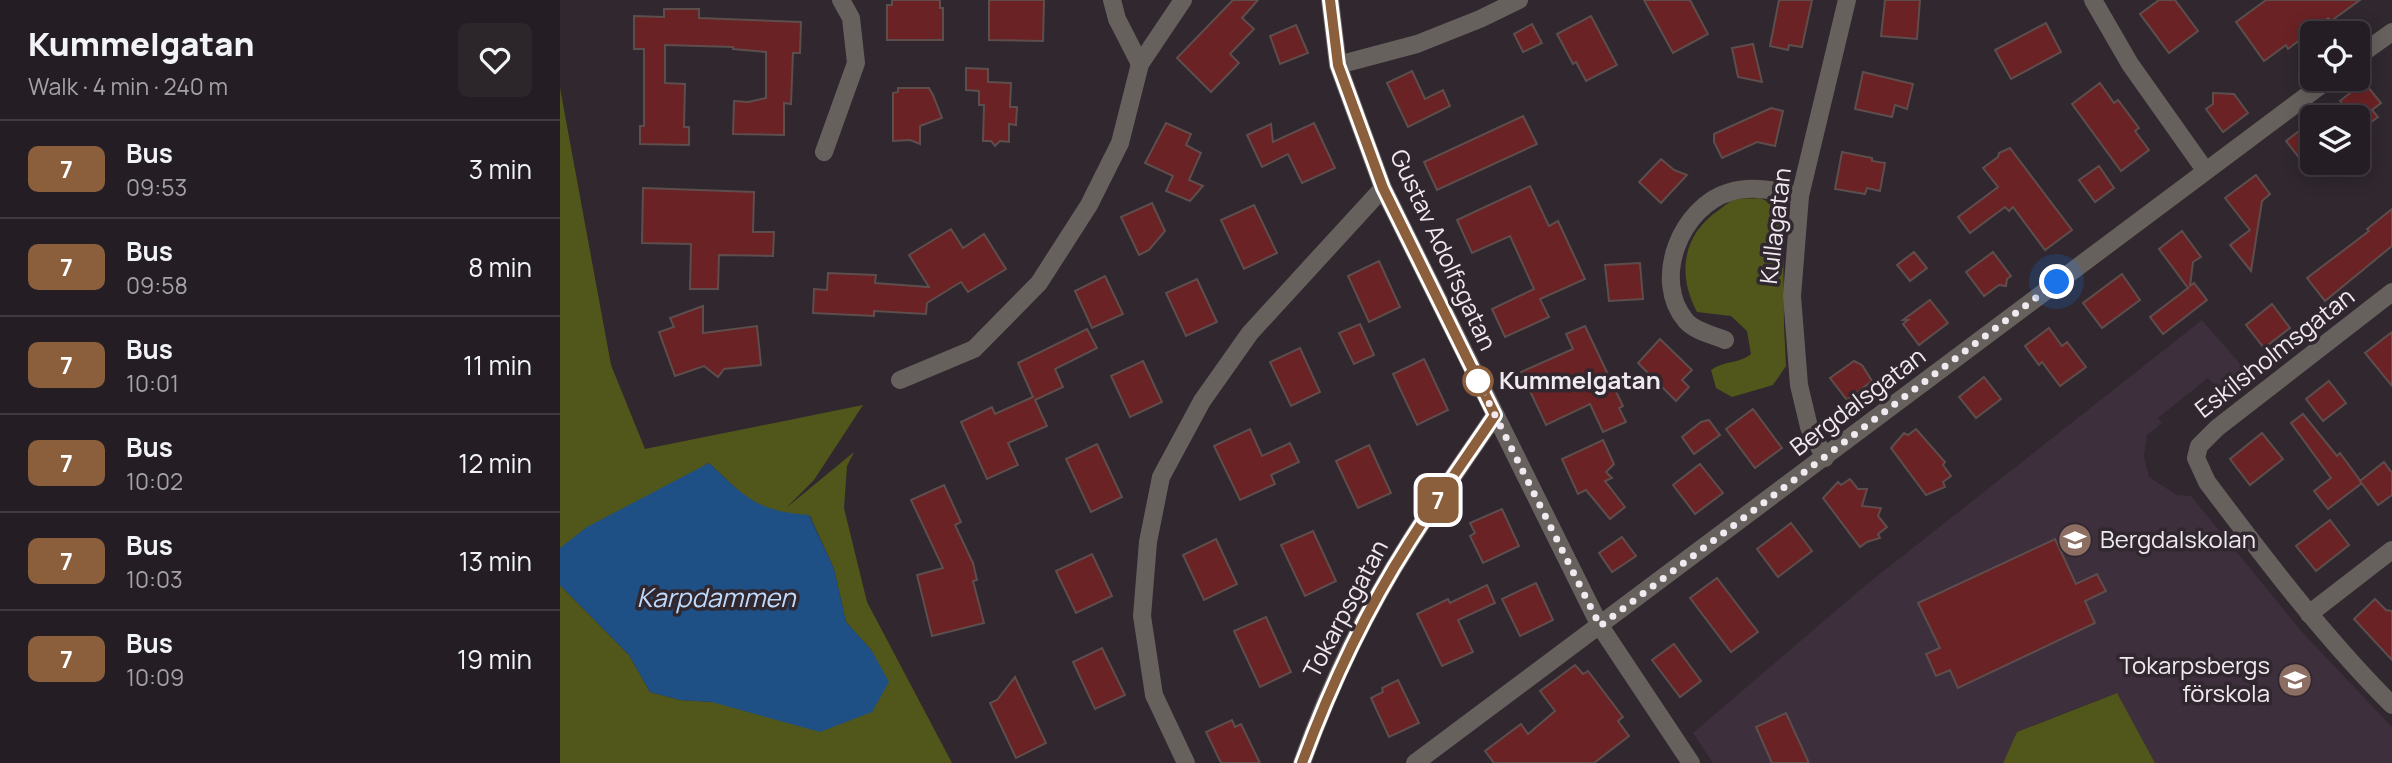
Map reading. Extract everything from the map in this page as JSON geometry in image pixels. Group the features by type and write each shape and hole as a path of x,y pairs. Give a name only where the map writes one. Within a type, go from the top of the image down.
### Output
{"street":[{"path":"824,152 856,63 851,18 841,0"},
{"path":"1112,0 1117,19 1140,64"},
{"path":"900,380 974,349 1039,283 1089,205 1119,142 1140,64 1183,0"},
{"name":"Gustav Adolfsgatan","path":"1330,0 1338,65 1383,188 1600,626 1691,763"},
{"path":"1338,65 1417,44 1480,19 1518,0"},
{"name":"Kullagatan","path":"1825,458 1809,427 1798,376 1792,296 1800,196 1847,0"},
{"path":"2093,0 2130,64 2205,170"},
{"path":"2370,48 2392,32"},
{"name":"Bergdalsgatan","path":"1415,763 2313,91"},
{"path":"1186,763 1154,695 1142,616 1148,542 1161,477 1202,401 1250,333 1383,188"},
{"path":"1725,340 1698,330 1686,321 1677,304 1671,279 1673,250 1692,218 1728,192 1751,189 1800,196"},
{"name":"Eskilsholmsgatan","path":"2309,614 2207,482 2196,458 2199,446 2217,428 2392,292"},
{"name":"Tokarpsgatan","path":"1302,763 1322,708 1365,620 1408,544 1495,415"},
{"path":"2392,550 2309,614 2392,705"}],"shaded area":[{"name":"Bergdalskolan","path":"2202,320 2255,381 2226,397 2208,378 2158,418 2162,423 2147,435 2144,456 2149,477 2177,495 2191,496 2303,633 2392,727 2392,763 2155,763 2116,693 2017,732 2003,763 1713,763 1693,733 1867,584"}],"green space":[{"path":"560,88 611,365 645,449 863,405 814,480 786,508 854,452 847,466 844,508 867,602 952,763 560,763 560,585 629,655 650,692 680,700 712,702 872,651 846,622 834,569 810,516 779,515 747,499 709,463 560,554"},
{"path":"1760,198 1775,205 1783,221 1786,366 1773,385 1732,397 1716,388 1711,370 1751,354 1747,331 1731,316 1697,312 1685,270 1691,243 1707,220 1735,200"},
{"path":"2117,693 2155,763 2003,763 2017,732"}],"water":[{"name":"Karpdammen","path":"709,463 753,501 777,510 809,515 834,569 846,622 872,651 889,682 872,712 820,732 712,702 680,700 650,692 629,655 560,585 560,548 587,527"}],"building":[{"path":"892,0 940,0 940,8 943,8 943,40 887,40 887,5 892,5"},
{"path":"989,0 1044,0 1043,41 989,40"},
{"path":"1233,0 1258,0 1242,18 1254,29 1230,54 1239,63 1211,92 1177,58"},
{"path":"1644,0 1690,0 1708,34 1673,53"},
{"path":"1779,0 1812,0 1802,47 1789,45 1788,50 1770,46"},
{"path":"1885,0 1920,0 1917,39 1881,36"},
{"path":"2159,0 2175,0 2198,31 2169,53 2140,14"},
{"path":"2266,0 2360,0 2331,21 2328,18 2324,21 2300,21 2300,40 2288,49 2286,45 2264,61 2236,22"},
{"path":"664,9 699,9 699,18 801,22 800,53 793,53 791,104 784,103 784,135 733,134 734,101 748,102 766,98 766,52 733,47 665,45 665,83 685,84 684,127 689,127 689,145 640,144 640,126 644,126 644,49 634,49 634,16 664,17"},
{"path":"1591,16 1617,65 1586,81 1576,62 1573,64 1557,34"},
{"path":"2046,23 2061,52 2011,79 1995,50"},
{"path":"1532,24 1542,43 1523,52 1514,34"},
{"path":"1296,25 1308,53 1280,64 1270,36"},
{"path":"1753,44 1762,82 1738,77 1732,48"},
{"path":"966,68 988,69 988,82 1011,83 1010,107 1017,107 1016,125 1009,124 1009,142 1000,141 995,146 991,141 983,141 984,105 979,105 979,91 966,90"},
{"path":"1412,71 1425,99 1443,90 1450,106 1408,127 1387,83"},
{"path":"1863,72 1913,84 1907,109 1895,105 1892,117 1855,109"},
{"path":"2100,83 2114,103 2118,100 2139,128 2135,131 2149,150 2121,171 2072,104"},
{"path":"898,88 929,88 933,95 942,118 920,126 920,144 910,140 893,141 893,93 898,92"},
{"path":"2370,89 2381,103 2372,110 2378,117 2370,123 2370,105 2343,105 2340,101 2353,91"},
{"path":"2213,93 2234,94 2248,113 2223,132 2206,109 2213,104"},
{"path":"1771,108 1783,111 1775,146 1757,142 1722,158 1714,142 1714,134"},
{"path":"1523,116 1537,144 1437,190 1424,162"},
{"path":"1166,123 1191,134 1186,145 1201,153 1189,180 1203,186 1190,201 1166,191 1173,176 1145,163"},
{"path":"1314,123 1335,168 1302,183 1288,154 1262,167 1247,135 1271,124 1273,142"},
{"path":"2300,130 2300,159 2286,141"},
{"path":"2010,148 2072,230 2045,250 2013,207 2009,211 2005,207 1970,233 1958,217 1998,187 1983,168 1998,157 1999,153"},
{"path":"1842,152 1885,163 1880,191 1867,188 1865,194 1835,189"},
{"path":"1661,159 1674,170 1687,175 1661,203 1639,182"},
{"path":"2099,166 2114,188 2095,202 2079,180"},
{"path":"2256,175 2270,194 2262,201 2251,271 2230,245 2250,230 2225,198"},
{"path":"1530,186 1549,226 1558,221 1585,279 1540,299 1549,317 1505,337 1492,309 1534,289 1510,236 1472,253 1457,220"},
{"path":"643,188 754,192 753,232 774,232 773,256 719,255 718,289 690,289 691,244 642,243"},
{"path":"1152,203 1165,231 1149,250 1139,255 1121,217"},
{"path":"1254,205 1277,253 1244,269 1221,220"},
{"path":"2392,209 2392,246 2325,301 2307,278 2369,231 2367,229"},
{"path":"951,229 963,248 984,234 1006,269 968,292 961,282 927,303 926,314 874,311 874,316 813,313 814,289 827,290 828,273 876,275 875,283 929,287 909,255"},
{"path":"2182,231 2201,257 2193,262 2190,286 2194,283 2207,300 2163,334 2150,317 2188,288 2159,249"},
{"path":"1914,252 1927,268 1910,281 1897,265"},
{"path":"1993,252 2011,276 2007,279 2006,286 1999,285 1984,296 1966,272"},
{"path":"1379,261 1400,307 1369,322 1348,276"},
{"path":"1640,263 1643,299 1609,301 1605,265"},
{"path":"2122,274 2140,300 2102,328 2083,303"},
{"path":"1105,276 1123,314 1092,328 1075,291"},
{"path":"1197,279 1217,322 1186,336 1166,293"},
{"path":"1930,300 1948,323 1919,345 1903,324 1908,320 1903,320"},
{"path":"2272,304 2290,328 2264,348 2246,325"},
{"path":"703,306 703,333 757,326 761,365 724,369 718,377 704,366 675,376 659,332 674,327 670,318"},
{"path":"1360,324 1374,355 1354,364 1339,333"},
{"path":"1585,326 1623,406 1619,408 1626,422 1603,432 1590,404 1546,425 1521,372 1573,349 1566,334"},
{"path":"2049,328 2062,346 2067,342 2086,367 2060,386 2042,362 2039,365 2025,346"},
{"path":"1087,329 1097,348 1055,369 1063,387 1035,400 1047,426 1008,443 1018,465 987,479 961,422 992,407 995,414 1033,397 1018,363"},
{"path":"2392,332 2392,386 2365,353"},
{"path":"1660,339 1692,370 1682,380 1689,387 1676,401 1638,363"},
{"path":"1300,348 1320,392 1291,406 1270,362"},
{"path":"1424,359 1448,410 1417,425 1393,374"},
{"path":"1143,361 1162,402 1130,417 1111,376"},
{"path":"1854,361 1862,365 1872,381 1847,400 1830,378"},
{"path":"1984,377 2001,399 1976,418 1959,397"},
{"path":"2329,381 2346,403 2323,421 2306,399"},
{"path":"1753,409 1782,448 1755,468 1726,429"},
{"path":"2303,414 2337,456 2340,453 2362,483 2328,509 2314,491 2331,478 2291,423"},
{"path":"1709,420 1720,435 1694,454 1682,437 1701,422"},
{"path":"1250,429 1262,456 1290,443 1299,462 1271,475 1275,484 1240,500 1214,446"},
{"path":"1916,429 1945,462 1943,465 1951,476 1943,482 1945,487 1926,495 1891,448 1904,433 1908,435"},
{"path":"2262,433 2283,459 2250,485 2230,459"},
{"path":"1603,440 1614,464 1606,472 1612,478 1605,481 1625,507 1610,519 1586,490 1578,494 1562,459"},
{"path":"1097,444 1122,497 1091,512 1066,459"},
{"path":"1369,445 1391,493 1358,508 1336,461"},
{"path":"2384,462 2392,473 2392,495 2378,505 2360,481"},
{"path":"1700,464 1723,493 1695,514 1673,485"},
{"path":"1850,479 1858,489 1867,489 1862,506 1881,508 1878,516 1887,527 1878,534 1880,538 1860,547 1823,498 1838,482 1841,485"},
{"path":"944,485 961,522 955,525 973,563 977,580 973,581 984,623 932,636 917,575 943,568 911,500"},
{"path":"1502,509 1519,546 1483,563 1470,536 1475,533 1470,523"},
{"path":"2330,520 2349,545 2316,571 2296,546"},
{"path":"1791,523 1812,551 1778,577 1757,549"},
{"path":"1313,531 1336,581 1305,596 1281,545"},
{"path":"1622,537 1636,556 1612,572 1599,553"},
{"path":"1216,539 1237,584 1204,600 1183,555"},
{"path":"2055,539 2076,584 2097,574 2106,591 2085,601 2095,623 1958,688 1950,670 1936,676 1926,654 1940,648 1918,603"},
{"path":"1092,554 1112,596 1076,613 1056,571"},
{"path":"1717,578 1758,632 1731,652 1690,598"},
{"path":"1536,583 1553,620 1520,636 1502,599"},
{"path":"1487,585 1495,603 1458,620 1473,652 1442,666 1417,614 1448,599 1450,603"},
{"path":"2375,599 2386,610 2392,611 2392,660 2354,619"},
{"path":"1266,617 1291,672 1260,687 1234,631"},
{"path":"1674,644 1701,681 1680,697 1652,660"},
{"path":"1102,648 1125,695 1095,709 1073,662"},
{"path":"1575,665 1583,674 1588,671 1623,717 1618,721 1629,736 1594,763 1494,763 1485,751 1521,724 1528,734 1555,711 1540,691"},
{"path":"1015,677 1046,743 1016,758 990,703 997,700"},
{"path":"1398,680 1419,723 1389,737 1371,698 1383,692 1382,688"},
{"path":"1786,713 1809,763 1772,763 1756,727"},
{"path":"1232,720 1235,727 1241,724 1260,763 1221,763 1206,732"}],"bus line":[{"name":"7","path":"1302,763 1322,708 1365,620 1408,544 1495,415 1383,188 1338,65 1330,0"}],"place":[{"name":"Kummelgatan","path":"1478,381"},
{"name":"Bergdalskolan","path":"2075,540"},
{"name":"Tokarpsbergs förskola","path":"2295,680"}],"route":[{"path":"1478,381 1600,626 2057,282"}]}
